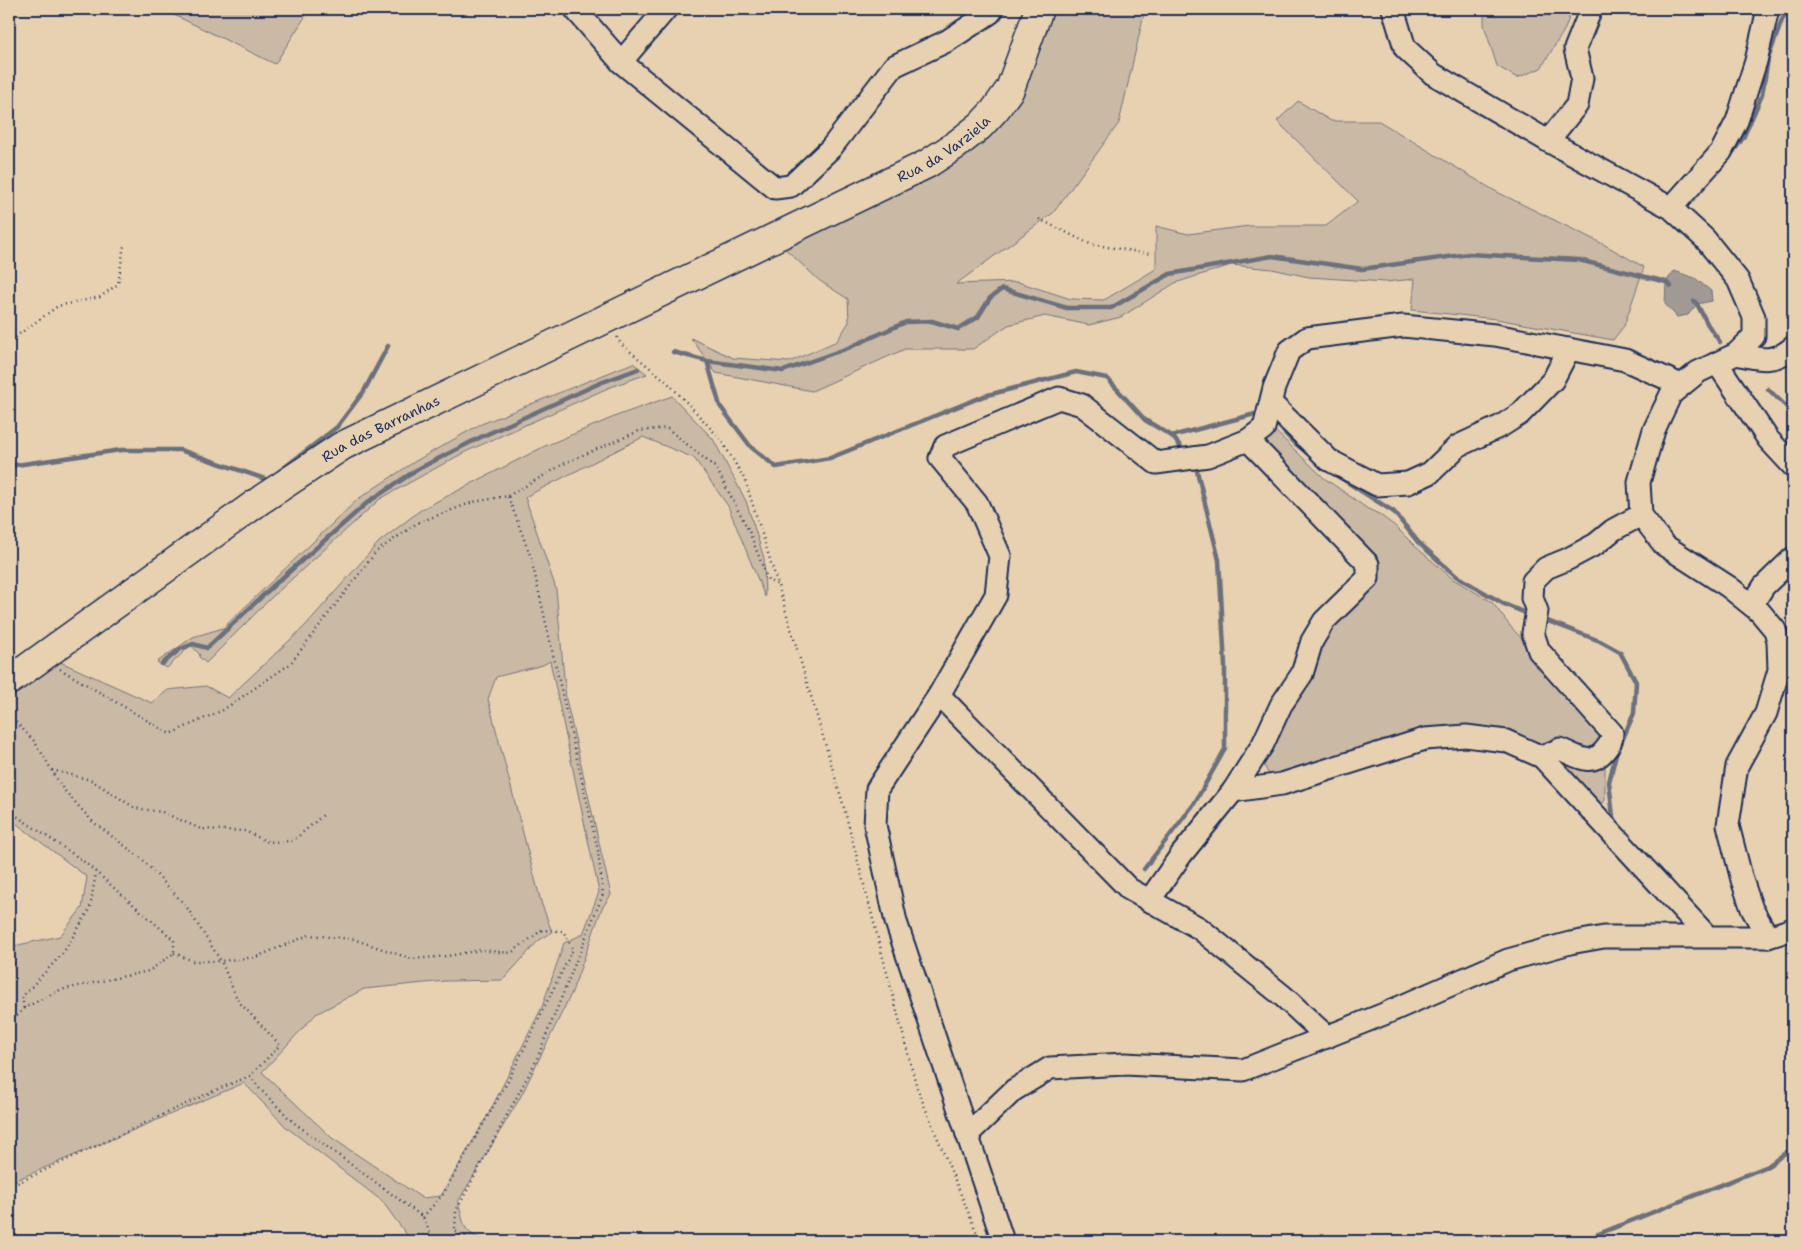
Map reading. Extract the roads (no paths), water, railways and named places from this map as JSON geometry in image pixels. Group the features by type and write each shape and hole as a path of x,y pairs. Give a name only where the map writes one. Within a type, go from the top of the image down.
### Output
{"main road":[{"name":"Rua da Varziela","path":"787,233 927,164 980,126 995,110 1010,89 1039,9"},
{"name":"Rua das Barranhas","path":"9,681 247,510 342,446 787,233"}],"lane":[{"path":"575,9 621,62 775,188 791,186 830,148 894,66 947,41 990,13 993,9"},
{"path":"621,62 666,9"},
{"path":"1394,9 1406,48 1433,74 1548,141 1671,208 1710,246 1738,280 1748,302 1754,317 1754,336 1736,354 1698,372 1671,394 1654,430 1638,482 1641,515 1664,545 1729,587 1784,630 1778,641 1779,670 1766,713 1737,766 1728,825 1742,880 1752,909 1768,937"},
{"path":"1548,141 1577,105 1582,78 1575,49 1591,9"},
{"path":"1671,208 1721,152 1737,121 1756,61 1768,9"},
{"path":"1003,1241 896,922 875,825 877,789 939,695 996,595 1000,556 978,503 940,458 945,446 1059,398 1082,404 1156,463 1208,456 1248,440 1264,428 1274,388 1289,351 1307,338 1402,326 1495,335 1625,360 1681,385"},
{"path":"1271,403 1329,460 1377,485 1408,483 1430,473 1458,446 1501,426 1520,414 1553,380 1569,350"},
{"path":"1736,354 1762,360 1790,355"},
{"path":"1717,363 1768,439 1793,466"},
{"path":"1149,900 1181,855 1234,791 1263,744 1281,706 1302,674 1312,641 1324,621 1368,578 1368,564 1248,440"},
{"path":"1542,757 1560,749 1590,761 1599,758 1612,742 1612,733 1539,651 1533,633 1537,611 1532,598 1533,581 1546,568 1596,544 1614,530 1641,515"},
{"path":"1752,605 1764,586 1793,558"},
{"path":"939,695 1129,889 1199,928 1283,996 1327,1038"},
{"path":"1234,791 1282,784 1425,738 1466,736 1506,741 1542,757 1707,936"},
{"path":"967,1135 1014,1090 1050,1068 1125,1064 1242,1070 1327,1038 1508,960 1570,943 1604,937 1768,937 1793,929"}],"waterway":[{"path":"1728,159 1743,138 1762,95 1768,59 1788,9"},
{"path":"673,352 707,361 783,371 848,348 906,322 932,321 958,329 978,317 990,298 1002,289 1067,308 1111,308 1170,274 1272,256 1362,269 1469,254 1579,260 1666,282 1671,286"},
{"path":"1694,301 1720,342"},
{"path":"9,466 121,450 180,450 268,480 337,427 364,391 388,346"},
{"path":"707,361 720,406 751,447 776,467 830,458 984,396 1076,372 1107,378 1145,420 1172,436 1255,414"},
{"path":"162,664 180,649 193,644 207,648 273,586 368,502 418,469 483,436 600,383 638,369"},
{"path":"1768,389 1793,413"},
{"path":"1276,423 1292,441 1311,456"},
{"path":"1172,436 1181,447"},
{"path":"1144,869 1194,804 1225,749 1225,666 1219,560 1196,467"},
{"path":"1333,473 1394,512 1418,542 1456,576 1504,604 1530,615"},
{"path":"1545,620 1600,641 1620,652 1636,682 1634,713 1621,743"},
{"path":"1613,817 1609,782 1617,750"},
{"path":"1581,1241 1768,1166 1793,1147"}]}
